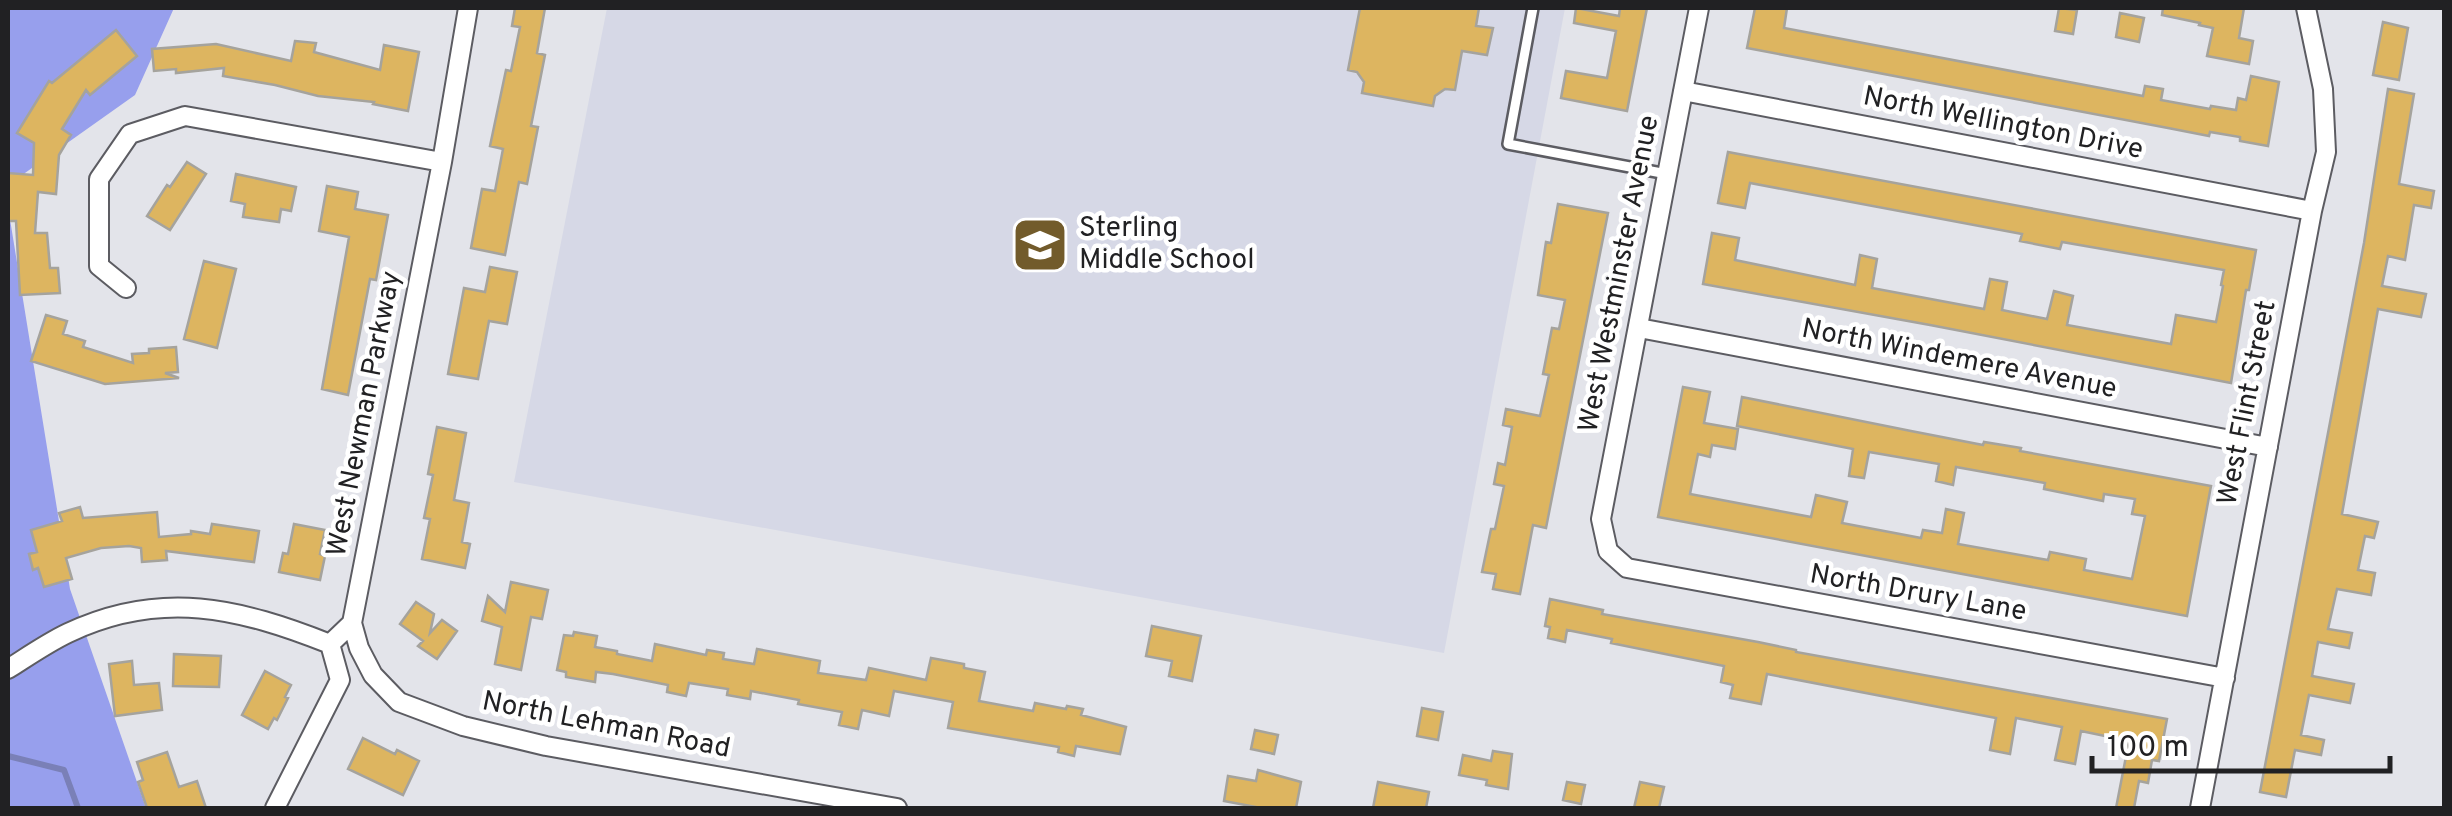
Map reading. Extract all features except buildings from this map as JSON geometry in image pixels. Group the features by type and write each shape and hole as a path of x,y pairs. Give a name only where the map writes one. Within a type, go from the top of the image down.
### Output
{"street":[{"name":"West Newman Parkway","path":"352,624 468,8"},
{"name":"West Westminster Avenue","path":"1608,551 1601,519 1699,8"},
{"name":"West Flint Street","path":"2200,808 2326,152 2324,89 2306,8"},
{"name":"North Wellington Drive","path":"1683,91 2312,210"},
{"path":"126,288 100,266 98,179 130,134 186,116 442,162"},
{"name":"North Windemere Avenue","path":"1639,328 2268,447"},
{"name":"North Drury Lane","path":"1608,551 1627,568 2225,678"},
{"path":"8,669 67,633 128,611 170,606 226,610 330,644"},
{"path":"330,644 352,624"},
{"name":"North Lehman Road","path":"352,624 373,675 399,702 463,726 546,746 896,808"},
{"path":"275,808 340,680 330,644"}],"lane":[{"path":"1533,8 1508,144 1668,174"}],"shaded area":[{"path":"8,8 174,8 135,95 8,185"},
{"name":"Sterling Middle School","path":"607,8 1565,8 1444,653 514,482"},
{"path":"8,207 70,589 146,808 8,808"}],"waterway":[{"path":"8,756 64,770 78,808"}],"place":[{"name":"Sterling Middle School","path":"1040,245"}]}
